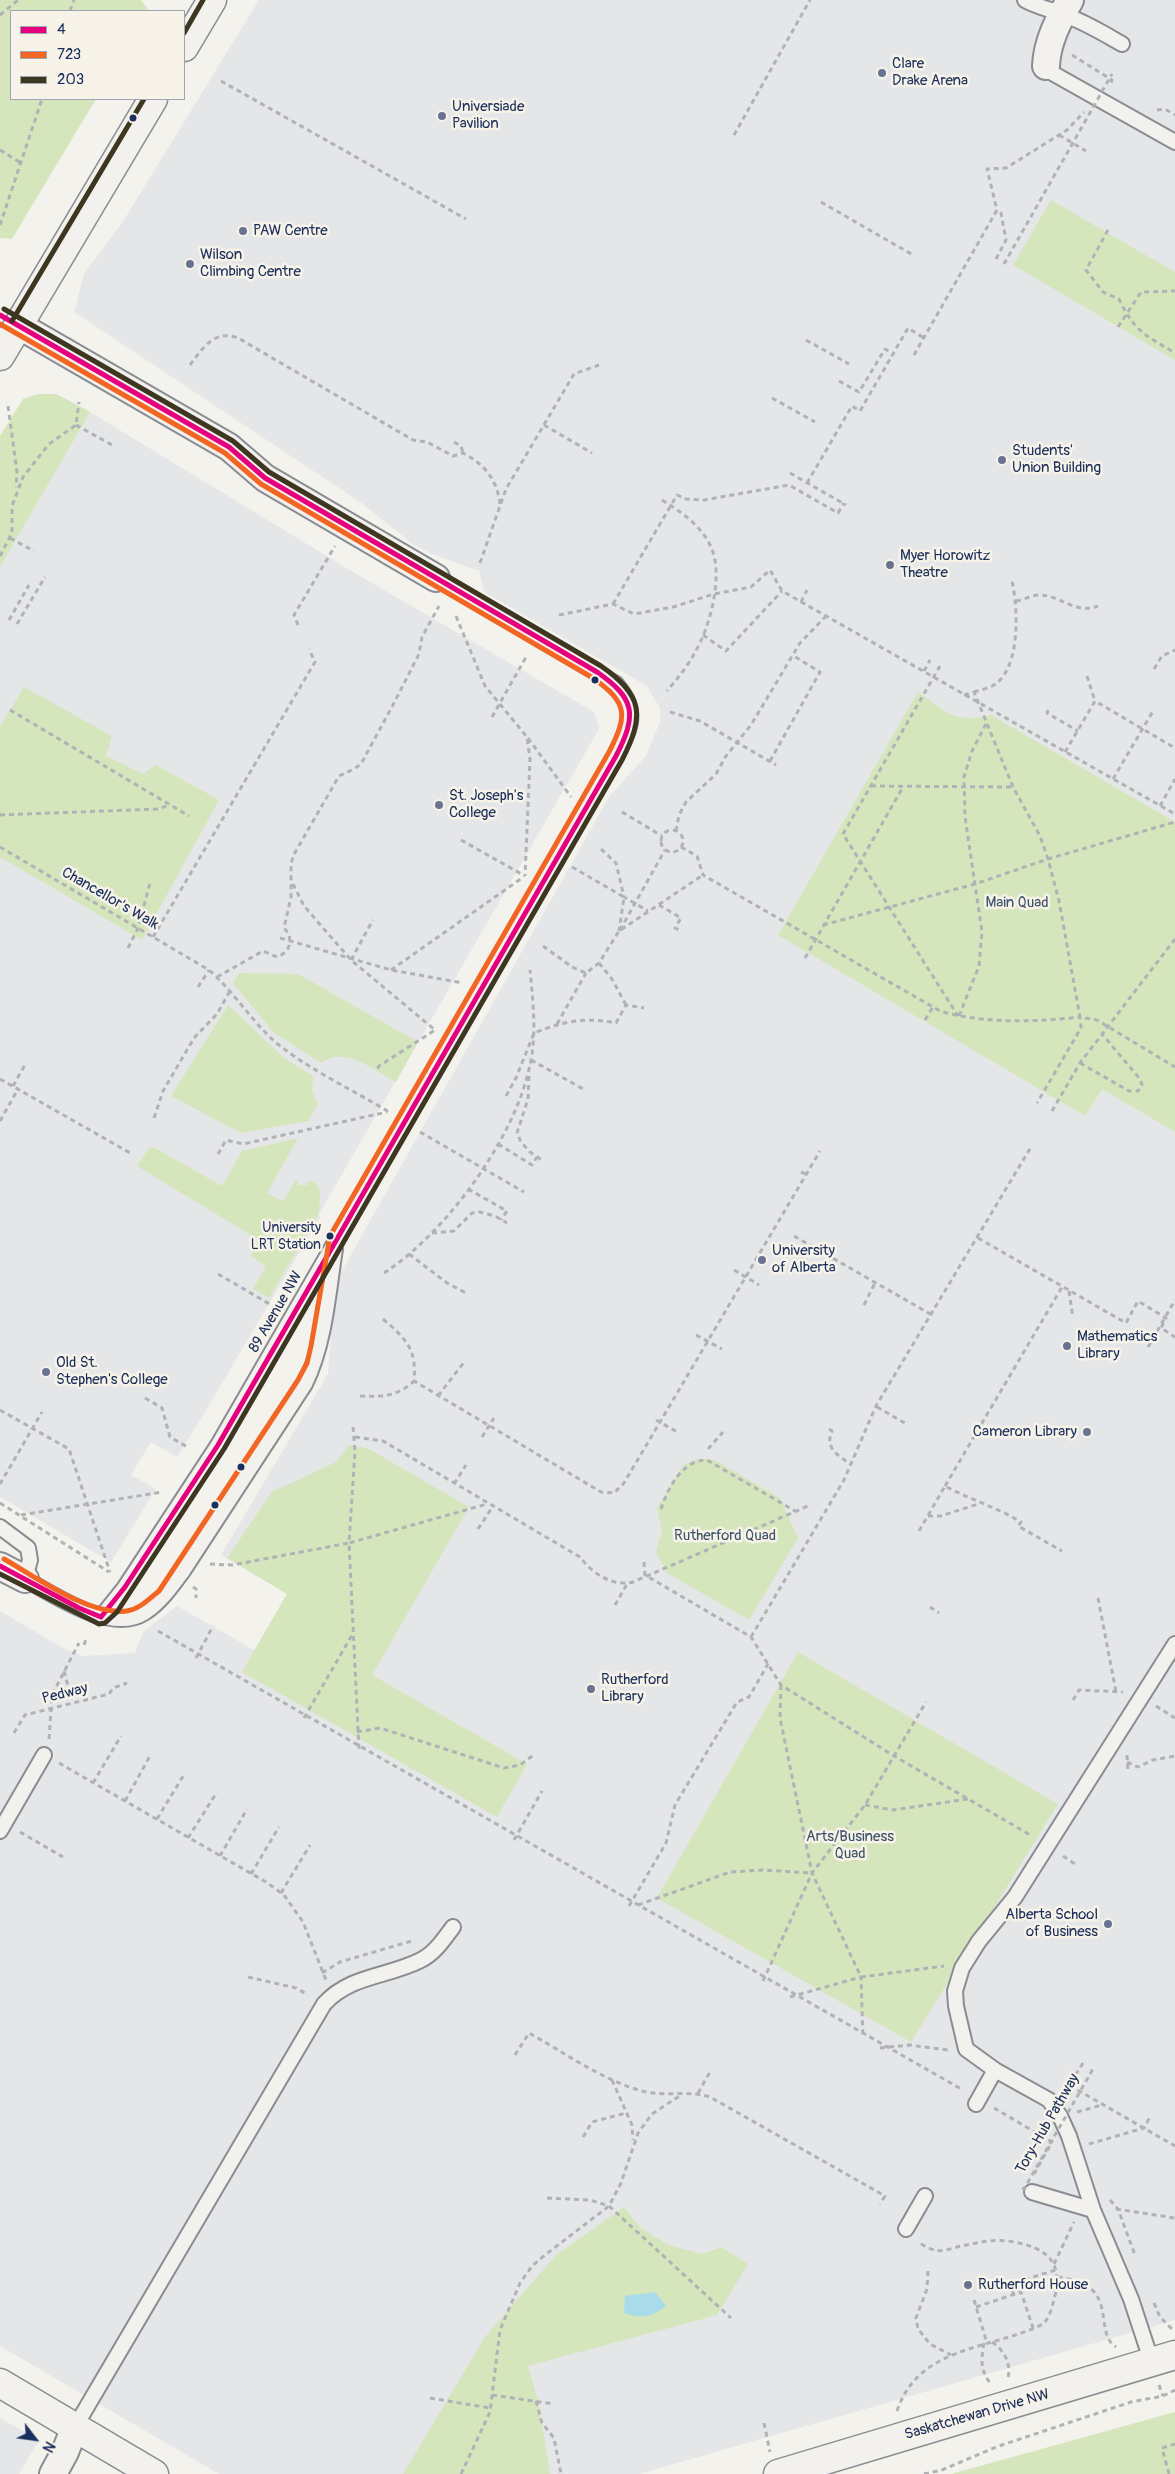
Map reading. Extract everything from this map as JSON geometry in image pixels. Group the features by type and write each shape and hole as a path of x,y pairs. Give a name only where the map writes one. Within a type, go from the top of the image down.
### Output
{"street":[{"path":"185,45 212,0"},
{"path":"1046,66 1049,45 1066,7"},
{"path":"0,356 9,320 152,100"},
{"path":"9,320 228,447 265,478 436,578"},
{"path":"0,1566 25,1579"},
{"name":"Saskatchewan Drive NW","path":"778,2474 1164,2359"},
{"path":"0,2384 154,2474"},
{"path":"53,2474 65,2452 75,2427"}],"lane":[{"path":"1025,0 1038,7 1066,7 1122,44"},
{"path":"1046,66 1061,78 1175,142"},
{"name":"89 Avenue NW","path":"101,1617 125,1587 191,1489 616,756 631,723 632,713 616,684 436,578"},
{"path":"0,1527 14,1535 28,1548 30,1560 25,1579 79,1608 101,1617 120,1619 144,1613 165,1596 305,1384 314,1365 337,1239"},
{"path":"1164,2359 1131,2299 1093,2210 1069,2136 1056,2108 1049,2100 996,2070 966,2049 956,2006 956,1990 962,1968 979,1941 1007,1910 1175,1644"},
{"path":"6,1830 44,1755"},
{"path":"75,2427 324,2004 333,1994 359,1980 421,1960 433,1951 453,1927"},
{"path":"983,2105 996,2070"},
{"path":"1027,2190 1093,2210"},
{"path":"906,2229 925,2196"}],"path":[{"path":"0,15 18,0"},
{"path":"734,135 810,0"},
{"path":"1004,264 1112,74"},
{"path":"221,81 466,219"},
{"path":"0,225 42,100"},
{"path":"996,259 1006,240 1001,213 997,210 988,169 1006,168 1059,135 1076,122 1086,109"},
{"path":"1059,135 1086,151"},
{"path":"0,150 21,163"},
{"path":"821,202 913,255"},
{"path":"914,355 997,210"},
{"path":"1108,230 1086,270 1103,292 1120,299 1126,314 1140,333 1175,353"},
{"path":"1118,327 1141,292 1175,291"},
{"path":"807,483 852,406 860,410 908,328 924,338"},
{"path":"190,365 212,339 232,336 413,440 428,442 453,456 463,453 476,460 487,470 498,492 500,504"},
{"path":"806,340 849,364"},
{"path":"839,381 859,392 885,349 893,354"},
{"path":"480,563 506,489 574,374 598,365"},
{"path":"772,398 815,422"},
{"path":"15,496 23,477 40,452 76,424 79,402"},
{"path":"0,556 10,538 17,472 8,406"},
{"path":"76,424 112,445"},
{"path":"544,425 592,452"},
{"path":"454,442 461,446 463,453"},
{"path":"614,604 677,495 686,499 704,500 789,486 838,513 845,504 790,473"},
{"path":"662,500 693,522 711,547 714,563 714,594 703,635 688,664 667,691"},
{"path":"10,538 34,551"},
{"path":"298,626 294,616 335,546"},
{"path":"559,615 614,604 634,614 673,607 714,594 752,587 770,570 782,591 1175,814"},
{"path":"17,624 46,577"},
{"path":"964,695 998,682 1009,667 1015,639 1016,601 1012,581"},
{"path":"9,620 29,585"},
{"path":"801,602 807,590"},
{"path":"703,635 726,650 782,591"},
{"path":"1016,601 1038,594 1076,608 1089,609 1098,606"},
{"path":"217,977 263,951 272,956 283,955 290,942 289,933 284,928 291,897 291,865 296,851 339,776 354,770 361,764 419,654 422,637 439,606"},
{"path":"456,616 485,686 528,737 571,797"},
{"path":"676,832 679,815 686,802 708,782 751,725 800,643 826,616"},
{"path":"154,937 314,662 309,649"},
{"path":"1154,669 1162,656 1175,650"},
{"path":"770,761 820,672 792,655"},
{"path":"492,717 526,657"},
{"path":"924,671 930,660"},
{"path":"940,666 843,834 958,1016"},
{"path":"1087,676 1095,701 1175,748"},
{"path":"974,692 1013,787 1040,836 1048,859 1059,900 1080,1017 1081,1028 1038,1103"},
{"path":"1066,752 1095,701"},
{"path":"10,710 189,816"},
{"path":"1048,710 1047,713 1078,731"},
{"path":"1113,779 1152,711"},
{"path":"670,712 700,721 776,765"},
{"path":"958,1016 979,966 982,932 963,787 967,763 986,724"},
{"path":"525,876 530,759 528,737"},
{"path":"1160,806 1175,779"},
{"path":"871,786 1013,787"},
{"path":"805,958 903,787"},
{"path":"0,815 157,809 171,805"},
{"path":"622,812 662,836"},
{"path":"823,925 975,884 1048,859 1175,822"},
{"path":"668,831 676,832 682,838 681,847 674,852 666,850 661,843 662,836 668,831"},
{"path":"461,840 525,876"},
{"name":"Chancellor's Walk","path":"0,847 209,970 230,991 257,1025 276,1043 390,1113 243,1144 234,1144 226,1140 218,1154"},
{"path":"681,847 698,856 703,875 933,1006 958,1016 1044,1021 1080,1017 1097,1020 1175,1066"},
{"path":"600,849 616,863 624,897 619,931"},
{"path":"557,1024 586,973 599,963 666,850"},
{"path":"572,867 649,912"},
{"path":"619,931 703,875"},
{"path":"391,970 525,876"},
{"path":"292,881 304,906 351,960 436,1030 379,1066 376,1071"},
{"path":"128,948 138,928 150,883"},
{"path":"659,905 681,918 675,928 679,930"},
{"path":"351,960 373,920"},
{"path":"280,938 391,970 463,983"},
{"path":"1052,1111 1080,1063 1175,940"},
{"path":"544,946 572,967 586,973"},
{"path":"599,963 612,979 626,1006"},
{"path":"198,987 209,970"},
{"path":"384,1273 410,1254 431,1233 468,1189 514,1116 529,1071 534,1033 530,970"},
{"path":"154,1118 163,1091 194,1038 217,1014 230,991"},
{"path":"626,1006 644,1008"},
{"path":"506,1096 516,1078 534,1033 557,1024 581,1019 616,1023 626,1006"},
{"path":"925,1020 933,1006"},
{"path":"1080,1063 1129,1092 1138,1091 1142,1085 1140,1079 1102,1034"},
{"path":"531,1060 585,1090"},
{"path":"13,1086 26,1063"},
{"path":"529,1071 528,1099 517,1133 521,1142 543,1161"},
{"path":"0,1078 132,1154"},
{"path":"0,1121 18,1089"},
{"path":"418,1130 524,1192"},
{"path":"498,1144 532,1165 537,1157"},
{"path":"752,1637 852,1464 876,1406 932,1316 1031,1147"},
{"path":"414,1381 601,1492 609,1494 619,1490 820,1151"},
{"path":"801,1172 806,1174"},
{"path":"468,1189 507,1210 501,1220"},
{"path":"431,1233 454,1231 472,1213 478,1212 507,1223"},
{"path":"794,1236 932,1316"},
{"path":"978,1238 1126,1323 1138,1301 1166,1318 1160,1328 1175,1337"},
{"path":"410,1254 447,1282 466,1293"},
{"path":"734,1270 759,1285"},
{"path":"218,1274 273,1306"},
{"path":"864,1305 875,1283"},
{"path":"919,1531 1062,1287"},
{"path":"1068,1291 1073,1318"},
{"path":"1148,1347 1175,1300"},
{"path":"360,1396 391,1396 404,1390 414,1381 415,1367 409,1345 402,1335 383,1319"},
{"path":"696,1335 722,1349"},
{"path":"438,1396 465,1361"},
{"path":"145,1398 162,1408 170,1437 189,1448"},
{"path":"876,1406 908,1425"},
{"path":"0,1410 68,1449 101,1553 110,1572"},
{"path":"0,1484 42,1412"},
{"path":"482,1438 494,1418"},
{"path":"656,1420 679,1433"},
{"path":"354,1427 349,1543 359,1750"},
{"path":"829,1429 832,1432 829,1441 833,1452 852,1464"},
{"path":"708,1449 723,1432"},
{"path":"355,1437 383,1441 580,1558 596,1574 609,1580 627,1584"},
{"path":"661,1509 682,1470 691,1462 707,1460 796,1512"},
{"path":"454,1484 466,1465"},
{"path":"946,1486 979,1504 995,1507 1021,1522 1018,1526 1062,1551"},
{"path":"21,1515 162,1492"},
{"path":"0,1503 21,1515 47,1535 110,1572"},
{"path":"183,1571 216,1563 232,1565 349,1543 446,1517 488,1503"},
{"path":"928,1516 941,1516 979,1504"},
{"path":"478,1529 493,1506"},
{"path":"615,1605 627,1584 808,1506"},
{"path":"644,1562 645,1575"},
{"path":"106,1580 110,1572"},
{"path":"645,1575 752,1637 781,1685 894,1756 1048,1846"},
{"path":"1098,1598 1116,1692"},
{"path":"930,1607 939,1613"},
{"path":"196,1658 213,1626"},
{"path":"158,1631 632,1902"},
{"path":"304,1718 353,1635"},
{"path":"84,1645 87,1637"},
{"path":"79,1642 52,1695 49,1742 44,1755 281,1893 303,1922 322,1974 333,1994"},
{"path":"769,1664 750,1697 737,1702 675,1805 666,1843 630,1906 638,1905 730,1872 764,1870 812,1873"},
{"path":"64,1671 71,1696"},
{"name":"Pedway","path":"14,1733 25,1715 109,1694 113,1688 127,1684"},
{"path":"781,1685 780,1718 812,1873 861,1977 862,2035"},
{"path":"1072,1700 1078,1690 1125,1692"},
{"path":"764,1979 812,1873 864,1805 926,1702"},
{"path":"1152,1704 1175,1718"},
{"path":"357,1732 380,1728 504,1768 520,1765 535,1754"},
{"path":"93,1784 120,1736"},
{"path":"125,1801 151,1754"},
{"path":"1127,1762 1138,1767 1153,1760 1175,1756"},
{"path":"158,1820 185,1773"},
{"path":"514,1840 542,1791"},
{"path":"188,1838 217,1792"},
{"path":"864,1805 893,1810 968,1799"},
{"path":"220,1856 247,1809"},
{"path":"251,1874 279,1827"},
{"path":"6,1830 63,1857"},
{"path":"281,1893 310,1845"},
{"path":"638,1905 862,2035 966,2092"},
{"path":"322,1974 340,1962 417,1939"},
{"path":"790,1997 861,1977 943,1966 962,1968"},
{"path":"248,1977 296,1988 324,2004"},
{"path":"516,2056 529,2033 612,2080 644,2092 681,2095 698,2093 710,2097 885,2196 880,2204"},
{"path":"880,2048 909,2045 953,2051 966,2049"},
{"path":"1083,2063 1069,2086 1175,2146"},
{"name":"Tory-Hub Pathway","path":"1027,2190 1024,2189 1093,2069"},
{"path":"698,2093 710,2072"},
{"path":"612,2080 632,2125 633,2143"},
{"path":"461,2474 485,2426 490,2408 500,2330 520,2283 532,2266 545,2254 609,2206 621,2183 633,2143 638,2133 652,2114 681,2095"},
{"path":"983,2105 1052,2142 1032,2176"},
{"path":"1072,2113 1102,2105"},
{"path":"583,2137 592,2122 626,2113"},
{"path":"1087,2144 1144,2128 1151,2115"},
{"path":"547,2198 590,2200 609,2206 731,2318"},
{"path":"1093,2210 1118,2209 1175,2218"},
{"path":"1054,2264 1074,2222"},
{"path":"895,2418 899,2405 922,2372 951,2355 1043,2324 1049,2316 1058,2277 1054,2264 1042,2251 1007,2240 992,2240 936,2251 918,2242 906,2229"},
{"path":"1014,2295 1010,2284 1056,2270"},
{"path":"928,2271 927,2289 916,2318 918,2329 930,2344 951,2355"},
{"path":"1058,2277 1083,2283 1095,2292 1102,2302 1108,2337 1113,2345 1121,2349"},
{"path":"976,2307 1021,2292 1033,2328"},
{"path":"974,2300 987,2343 981,2364 986,2376 997,2389"},
{"path":"987,2343 999,2347 1007,2360 1009,2372 1006,2386"},
{"path":"924,2474 942,2470 996,2447 1131,2402 1163,2396 1175,2390"},
{"path":"492,2395 554,2404"},
{"path":"430,2398 490,2408"},
{"path":"536,2401 542,2423 554,2438 561,2474"},
{"path":"1169,2474 1162,2448 1175,2444"}],"shaded area":[{"name":"University of Alberta","path":"259,0 1175,0 1175,2320 639,2474 219,2474 0,2346 0,1611 63,1648 83,1656 135,1653 143,1632 177,1606 254,1650 287,1594 221,1555 328,1374 335,1283 609,797 646,756 660,722 660,708 647,686 484,592 479,571 432,554 414,545 363,504 74,312 84,274 122,223"},
{"path":"50,394 65,398 90,412 353,572 594,712 599,729 319,1214 320,1218 199,1422 177,1457 151,1442 131,1475 156,1489 111,1562 0,1497 0,436 23,399 33,395"},
{"path":"0,2418 39,2440 19,2474 0,2474"}],"green space":[{"path":"0,0 141,0 148,10 10,10 10,100 95,100 12,239 0,238"},
{"path":"1051,200 1175,272 1175,360 1013,265"},
{"path":"40,394 56,394 90,412 0,567 0,436 23,399"},
{"path":"24,687 112,736 106,756 143,774 156,765 219,800 142,940 0,857 0,727"},
{"name":"Main Quad","path":"918,692 944,710 959,717 968,718 991,715 1175,822 1175,1132 1102,1089 1085,1116 778,935"},
{"path":"239,973 298,974 418,1042 396,1082 369,1066 349,1058 330,1058 321,1063 273,1032 233,983"},
{"path":"228,1005 284,1058 313,1076 312,1090 318,1104 308,1121 241,1133 171,1096"},
{"path":"298,1138 267,1193 283,1201 295,1181 297,1181 298,1185 308,1185 308,1181 314,1181 320,1191 319,1214 269,1298 253,1289 266,1266 251,1256 259,1240 137,1166 149,1148 155,1148 222,1186 242,1151"},
{"path":"349,1445 369,1449 469,1507 372,1675 527,1764 497,1817 242,1672 287,1594 227,1558 272,1492 336,1462"},
{"name":"Rutherford Quad","path":"698,1459 713,1459 780,1498 798,1538 749,1620 667,1573 656,1552 662,1531 657,1508 683,1465"},
{"name":"Arts/Business Quad","path":"798,1652 1058,1804 911,2042 657,1898"},
{"path":"624,2207 640,2227 668,2245 702,2254 722,2247 748,2264 717,2315 528,2366 538,2400 550,2474 403,2474 485,2337 556,2255"},
{"path":"1175,2412 1175,2474 951,2474"}],"water":[{"path":"655,2292 666,2306 661,2310 646,2316 624,2313 625,2296"}],"transit line":[{"name":"203","path":"185,31 203,0"},
{"name":"203","path":"12,321 143,100"},
{"name":"203","path":"0,1574 99,1624 105,1623 117,1612 224,1449 622,760 637,718 636,707 632,697 625,687 601,666 269,472 233,441 4,309"},
{"name":"4","path":"0,315 229,447 265,478 597,672 610,682 626,700 630,719 623,742 616,756 218,1445 125,1587 101,1617"},
{"name":"723","path":"0,324 225,453 261,484 593,678 613,695 621,710 622,719 609,752 330,1236 311,1346 307,1363 298,1380 159,1591 144,1603 127,1611 96,1608 63,1594 4,1559"},
{"name":"4","path":"0,1566 79,1608 101,1617"}],"place":[{"name":"Clare Drake Arena","path":"882,73"},
{"name":"Universiade Pavilion","path":"442,116"},
{"name":"PAW Centre","path":"243,231"},
{"name":"Wilson Climbing Centre","path":"190,264"},
{"name":"Students' Union Building","path":"1002,460"},
{"name":"Myer Horowitz Theatre","path":"890,565"},
{"name":"St. Joseph's College","path":"439,805"},
{"name":"University LRT Station","path":"330,1236"},
{"name":"University of Alberta","path":"762,1260"},
{"name":"Mathematics Library","path":"1067,1346"},
{"name":"Old St. Stephen's College","path":"46,1372"},
{"name":"Cameron Library","path":"1087,1432"},
{"name":"Rutherford Library","path":"591,1689"},
{"name":"Alberta School of Business","path":"1108,1924"},
{"name":"Rutherford House","path":"968,2285"}]}
